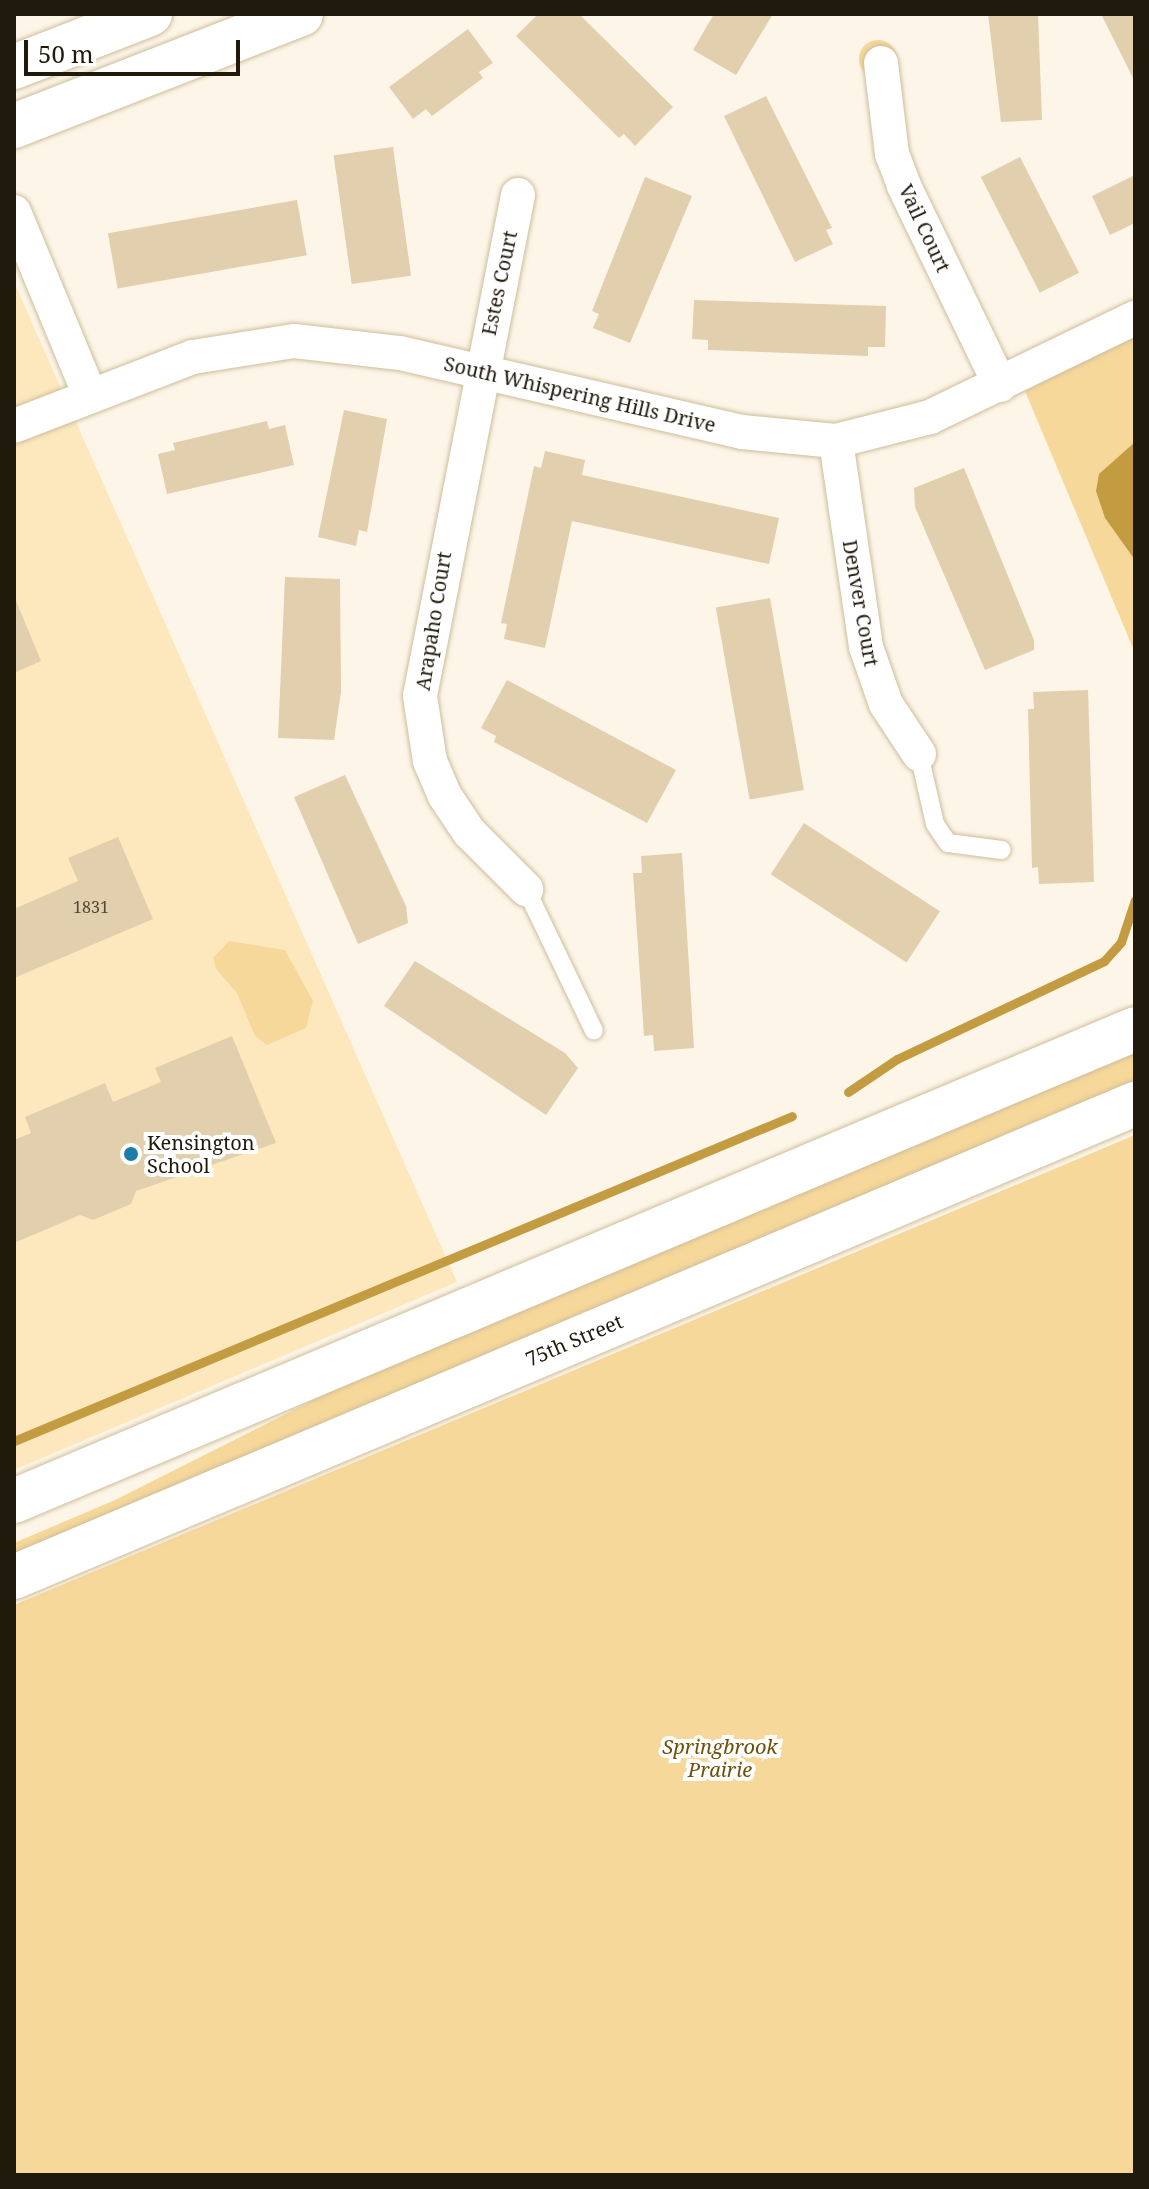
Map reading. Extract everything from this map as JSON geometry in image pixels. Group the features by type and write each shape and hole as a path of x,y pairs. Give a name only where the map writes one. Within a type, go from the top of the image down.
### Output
{"main road":[{"path":"14,67 150,14"},
{"path":"14,126 301,14"},
{"path":"14,1501 1135,1029"},
{"name":"75th Street","path":"14,1577 1135,1104"}],"street":[{"name":"Vail Court","path":"881,63 892,154 904,186 1000,385"},
{"name":"Estes Court","path":"480,370 518,195"},
{"path":"14,212 89,393"},
{"name":"South Whispering Hills Drive","path":"14,426 89,393 193,357 294,341 480,370 742,432 836,441 930,417 1135,318"},
{"name":"Arapaho Court","path":"480,370 420,696 430,761 445,796 469,832 526,889"},
{"name":"Denver Court","path":"836,441 866,647 886,704 919,754"}],"lane":[{"path":"919,754 935,824 948,843 1002,850"},
{"path":"526,889 594,1031"}],"shaded area":[{"path":"14,282 457,1282 14,1470"},
{"path":"1135,442 1135,560 1105,518 1096,491 1099,474"}],"green space":[{"path":"878,40 892,45 897,59 892,73 878,78 864,73 859,59 864,45"},
{"path":"1135,336 1135,653 1025,391"},
{"path":"229,941 285,950 313,1001 306,1028 267,1045 255,1036 237,993 216,969 213,958"},
{"path":"1135,1047 1135,1086 14,1559 14,1543 115,1500 377,1368"},
{"name":"Springbrook Prairie","path":"1135,1135 1135,2175 14,2175 14,1605"}],"building":[{"path":"538,14 579,14 673,107 635,146 624,134 619,138 516,36"},
{"path":"714,14 773,14 736,75 693,50"},
{"path":"988,14 1038,14 1042,120 1001,122"},
{"path":"1101,14 1135,14 1135,82"},
{"path":"468,29 493,63 479,72 483,78 432,116 426,109 413,119 389,87"},
{"path":"766,96 832,228 826,230 833,244 795,262 724,116"},
{"path":"393,147 411,276 352,284 334,155"},
{"path":"1020,157 1079,273 1040,293 981,177"},
{"path":"1135,175 1135,223 1110,235 1092,196"},
{"path":"645,177 692,196 630,343 593,328 599,314 592,311"},
{"path":"297,200 307,255 118,288 108,233"},
{"path":"694,300 886,306 885,347 868,347 868,356 708,350 708,340 692,339"},
{"path":"344,410 387,419 367,532 359,530 356,546 318,537"},
{"path":"267,421 269,429 285,425 294,465 167,494 158,454 175,450 173,443"},
{"path":"545,451 585,460 582,475 779,518 769,564 572,521 545,648 504,639 507,624 501,623 534,466 541,468"},
{"path":"964,468 1034,640 1034,650 985,670 915,507 914,488"},
{"path":"285,577 340,579 341,692 334,740 278,738"},
{"path":"14,596 41,661 14,673"},
{"path":"770,598 804,790 750,800 716,608"},
{"path":"507,680 676,770 647,823 494,742 496,736 481,728"},
{"path":"1088,690 1094,882 1039,884 1038,867 1032,868 1028,709 1034,709 1033,692"},
{"path":"345,775 406,906 408,923 358,944 294,797"},
{"path":"804,823 940,911 907,962 771,874"},
{"path":"118,837 153,919 14,978 14,909 78,881 68,858"},
{"path":"682,853 694,1048 654,1051 653,1035 644,1036 633,873 642,873 641,856"},
{"path":"415,961 565,1053 578,1068 546,1115 384,1006"},
{"name":"Kensington School","path":"232,1036 276,1143 136,1191 131,1204 93,1220 80,1215 14,1243 14,1140 31,1133 25,1117 105,1083 113,1102 161,1082 155,1068"}],"waterway":[{"path":"848,1092 897,1059 1104,961 1121,942 1135,900"},
{"path":"14,1441 792,1116"}],"place":[{"name":"Kensington School","path":"131,1154"}]}
